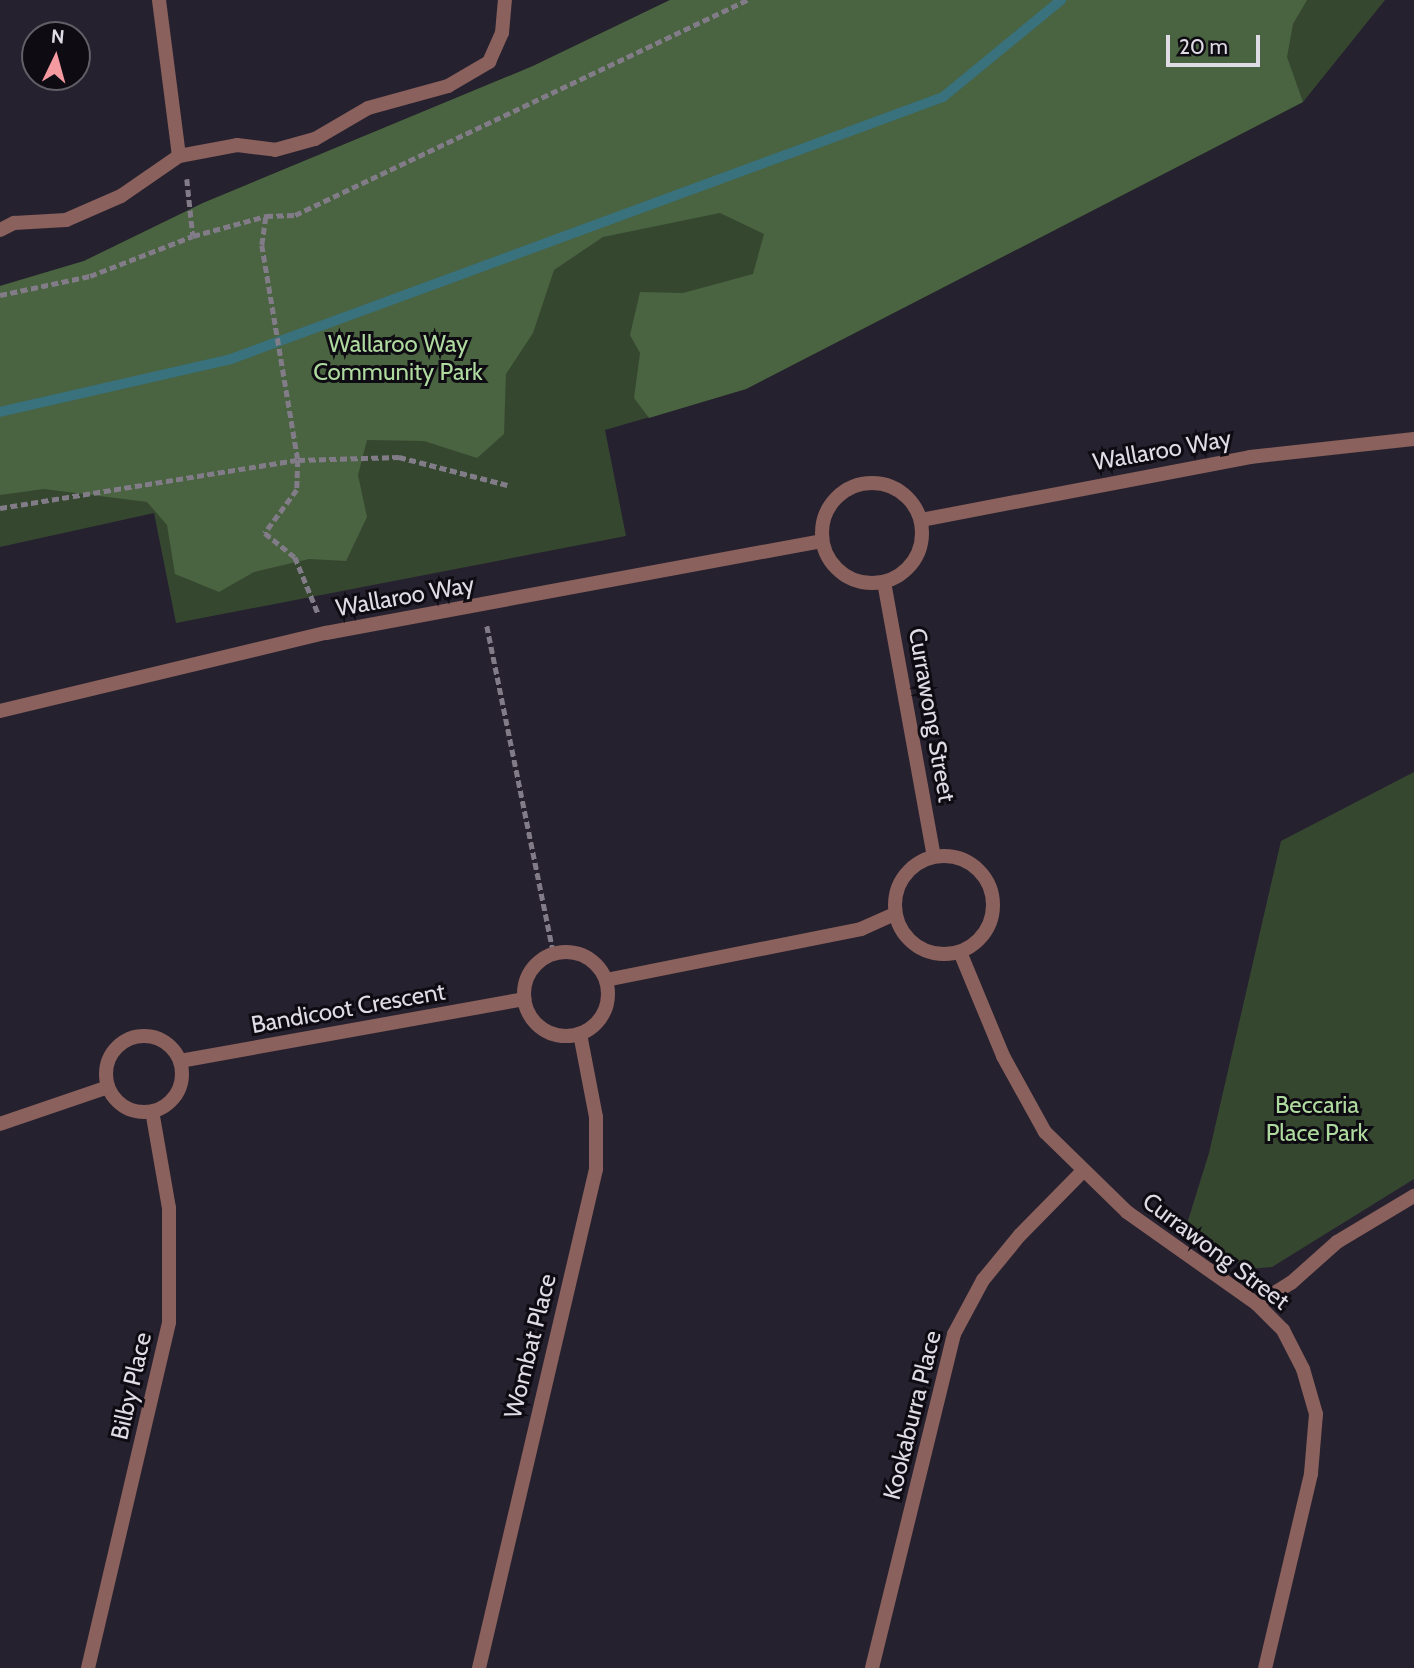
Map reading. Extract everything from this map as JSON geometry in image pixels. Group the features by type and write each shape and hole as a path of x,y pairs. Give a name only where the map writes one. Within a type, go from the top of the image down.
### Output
{"street":[{"path":"159,0 179,156"},
{"path":"0,230 14,223 66,220 121,196 179,156 237,145 275,150 315,139 368,108 448,86 489,62 502,33 505,0"},
{"name":"Wallaroo Way","path":"921,520 1250,457 1414,439"},
{"path":"864,484 895,488 908,498 921,520 918,554 901,575 884,582 853,580 839,570 822,541 827,510 850,488 864,484"},
{"name":"Wallaroo Way","path":"0,711 208,658 326,633 822,541"},
{"name":"Currawong Street","path":"884,582 934,856"},
{"path":"934,856 959,858 980,870 994,900 986,932 960,952 944,955 912,943 895,914 899,884 908,871 934,856"},
{"path":"606,980 861,929 895,914"},
{"name":"Currawong Street","path":"960,952 1003,1056 1045,1132 1082,1172 1127,1212 1257,1304 1283,1330 1303,1368 1316,1414 1311,1474 1265,1668"},
{"path":"554,954 582,955 595,963 606,980 608,1003 603,1016 580,1034 568,1037 544,1030 527,1012 524,999 531,971 554,954"},
{"name":"Bandicoot Crescent","path":"180,1061 524,999"},
{"name":"Wombat Place","path":"479,1668 596,1170 596,1117 580,1034"},
{"path":"138,1037 163,1041 180,1061 183,1073 174,1098 152,1111 131,1110 108,1087 109,1061 115,1049 138,1037"},
{"path":"0,1124 108,1087"},
{"name":"Bilby Place","path":"88,1668 169,1322 169,1208 152,1111"},
{"name":"Kookaburra Place","path":"872,1668 954,1334 983,1280 1020,1235 1082,1172"},
{"path":"1257,1304 1291,1283 1337,1242 1414,1196"}],"path":[{"path":"0,295 90,276 193,236 266,216 295,215 747,0"},
{"path":"179,156 186,171 193,236"},
{"path":"266,216 262,245 281,375 298,460 297,490 265,533 295,557 326,633"},
{"path":"0,508 298,460 399,457 507,485"},
{"path":"484,604 554,954"}],"green space":[{"name":"Wallaroo Way Community Park","path":"670,0 1385,0 1303,102 746,389 605,430 626,536 176,623 154,513 0,547 0,286 84,261 203,203 533,66"},
{"name":"Wallaroo Way Community Park","path":"670,0 1307,0 1293,24 1287,57 1303,102 746,389 649,418 634,398 640,353 630,335 640,292 683,293 753,274 764,234 720,213 603,237 554,270 533,333 506,374 504,434 477,458 424,441 367,440 358,475 367,517 346,561 309,559 254,572 219,592 175,574 167,525 147,502 44,489 0,495 0,286 84,261 203,203 533,66"},
{"name":"Beccaria Place Park","path":"1414,772 1414,1179 1272,1267 1247,1269 1186,1227 1209,1153 1281,841"}],"waterway":[{"path":"0,412 231,359 943,97 1061,0"}]}
